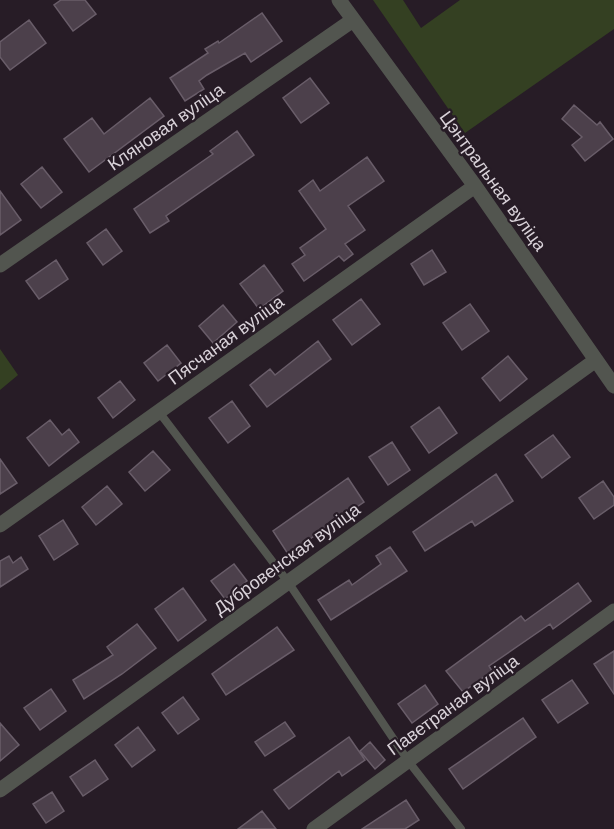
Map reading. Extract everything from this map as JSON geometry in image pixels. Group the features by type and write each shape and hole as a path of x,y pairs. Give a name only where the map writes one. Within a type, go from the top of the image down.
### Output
{"street":[{"name":"Цэнтральная вуліца","path":"339,0 475,186 614,386"},
{"name":"Кляновая вуліца","path":"0,265 353,20"},
{"name":"Пясчаная вуліца","path":"0,525 475,186"},
{"name":"Дубровенская вуліца","path":"0,790 596,360"},
{"name":"Паветраная вуліца","path":"314,829 614,611"}],"lane":[{"path":"159,412 288,582 409,762 461,829"}],"green space":[{"path":"373,0 403,0 421,28 460,0 614,0 614,29 465,133"},
{"path":"0,349 18,375 0,390"}],"building":[{"path":"61,0 85,0 96,14 73,31 54,5"},
{"path":"262,13 282,41 251,62 245,53 207,75 199,81 204,89 185,101 170,78 208,53 205,49 218,41 219,43"},
{"path":"29,20 46,43 10,70 0,57 0,42"},
{"path":"310,78 329,103 301,123 283,98"},
{"path":"150,98 164,116 89,172 64,139 92,118 104,134"},
{"path":"574,105 597,125 600,122 613,139 585,161 572,145 582,137 562,119"},
{"path":"237,131 254,155 166,216 169,221 150,233 134,209 213,154 210,151"},
{"path":"367,157 384,181 348,206 365,230 345,244 353,254 344,261 339,256 304,281 292,264 305,255 300,248 326,229 299,191 313,180 320,191"},
{"path":"42,167 62,192 41,208 21,184"},
{"path":"0,191 21,220 0,235"},
{"path":"106,229 122,251 103,265 87,243"},
{"path":"432,250 446,272 424,285 411,264"},
{"path":"56,260 68,279 39,299 26,281"},
{"path":"264,265 283,291 259,309 240,284"},
{"path":"361,299 380,324 352,345 333,320"},
{"path":"470,304 489,331 462,350 443,323"},
{"path":"223,305 237,322 213,343 199,326"},
{"path":"318,341 331,359 267,407 250,385 270,369 275,375"},
{"path":"167,345 181,363 158,381 144,363"},
{"path":"508,356 527,379 500,401 482,378"},
{"path":"120,381 135,400 113,418 98,398"},
{"path":"232,401 250,426 228,443 209,418"},
{"path":"439,407 457,433 429,453 411,427"},
{"path":"50,420 62,435 69,429 79,442 49,466 27,438"},
{"path":"553,435 570,457 542,478 525,455"},
{"path":"392,442 410,470 388,485 369,457"},
{"path":"153,451 170,470 145,491 129,472"},
{"path":"0,459 17,483 0,494"},
{"path":"496,474 513,501 475,526 472,521 425,551 413,532"},
{"path":"348,478 364,502 288,554 273,531"},
{"path":"603,481 614,497 614,505 594,519 579,498"},
{"path":"107,486 122,504 96,525 82,507"},
{"path":"63,520 78,544 54,560 39,536"},
{"path":"390,547 407,571 331,620 318,600 349,580 352,585 381,564 376,556"},
{"path":"9,556 13,563 21,557 28,569 0,587 0,561"},
{"path":"234,564 247,581 225,599 211,581"},
{"path":"578,583 591,601 553,629 550,624 489,666 492,671 463,692 446,671 521,616 525,621"},
{"path":"183,588 206,620 178,641 155,609"},
{"path":"137,624 156,648 84,699 73,680 113,655 107,647"},
{"path":"277,627 294,650 226,695 212,674"},
{"path":"614,651 614,694 594,664"},
{"path":"572,680 588,703 558,723 542,700"},
{"path":"425,685 438,704 412,723 398,704"},
{"path":"51,689 66,711 40,730 24,708"},
{"path":"183,697 199,719 178,734 162,713"},
{"path":"523,718 536,737 463,789 449,769"},
{"path":"285,722 295,736 265,756 255,742"},
{"path":"0,723 19,745 0,761"},
{"path":"138,727 155,750 132,767 115,745"},
{"path":"349,737 365,760 342,776 339,771 289,809 274,790"},
{"path":"370,742 385,760 375,769 360,751"},
{"path":"95,760 108,779 83,796 70,777"},
{"path":"52,792 64,811 46,823 33,804"},
{"path":"406,800 419,820 405,829 362,829"},
{"path":"262,811 276,829 238,829"}]}
